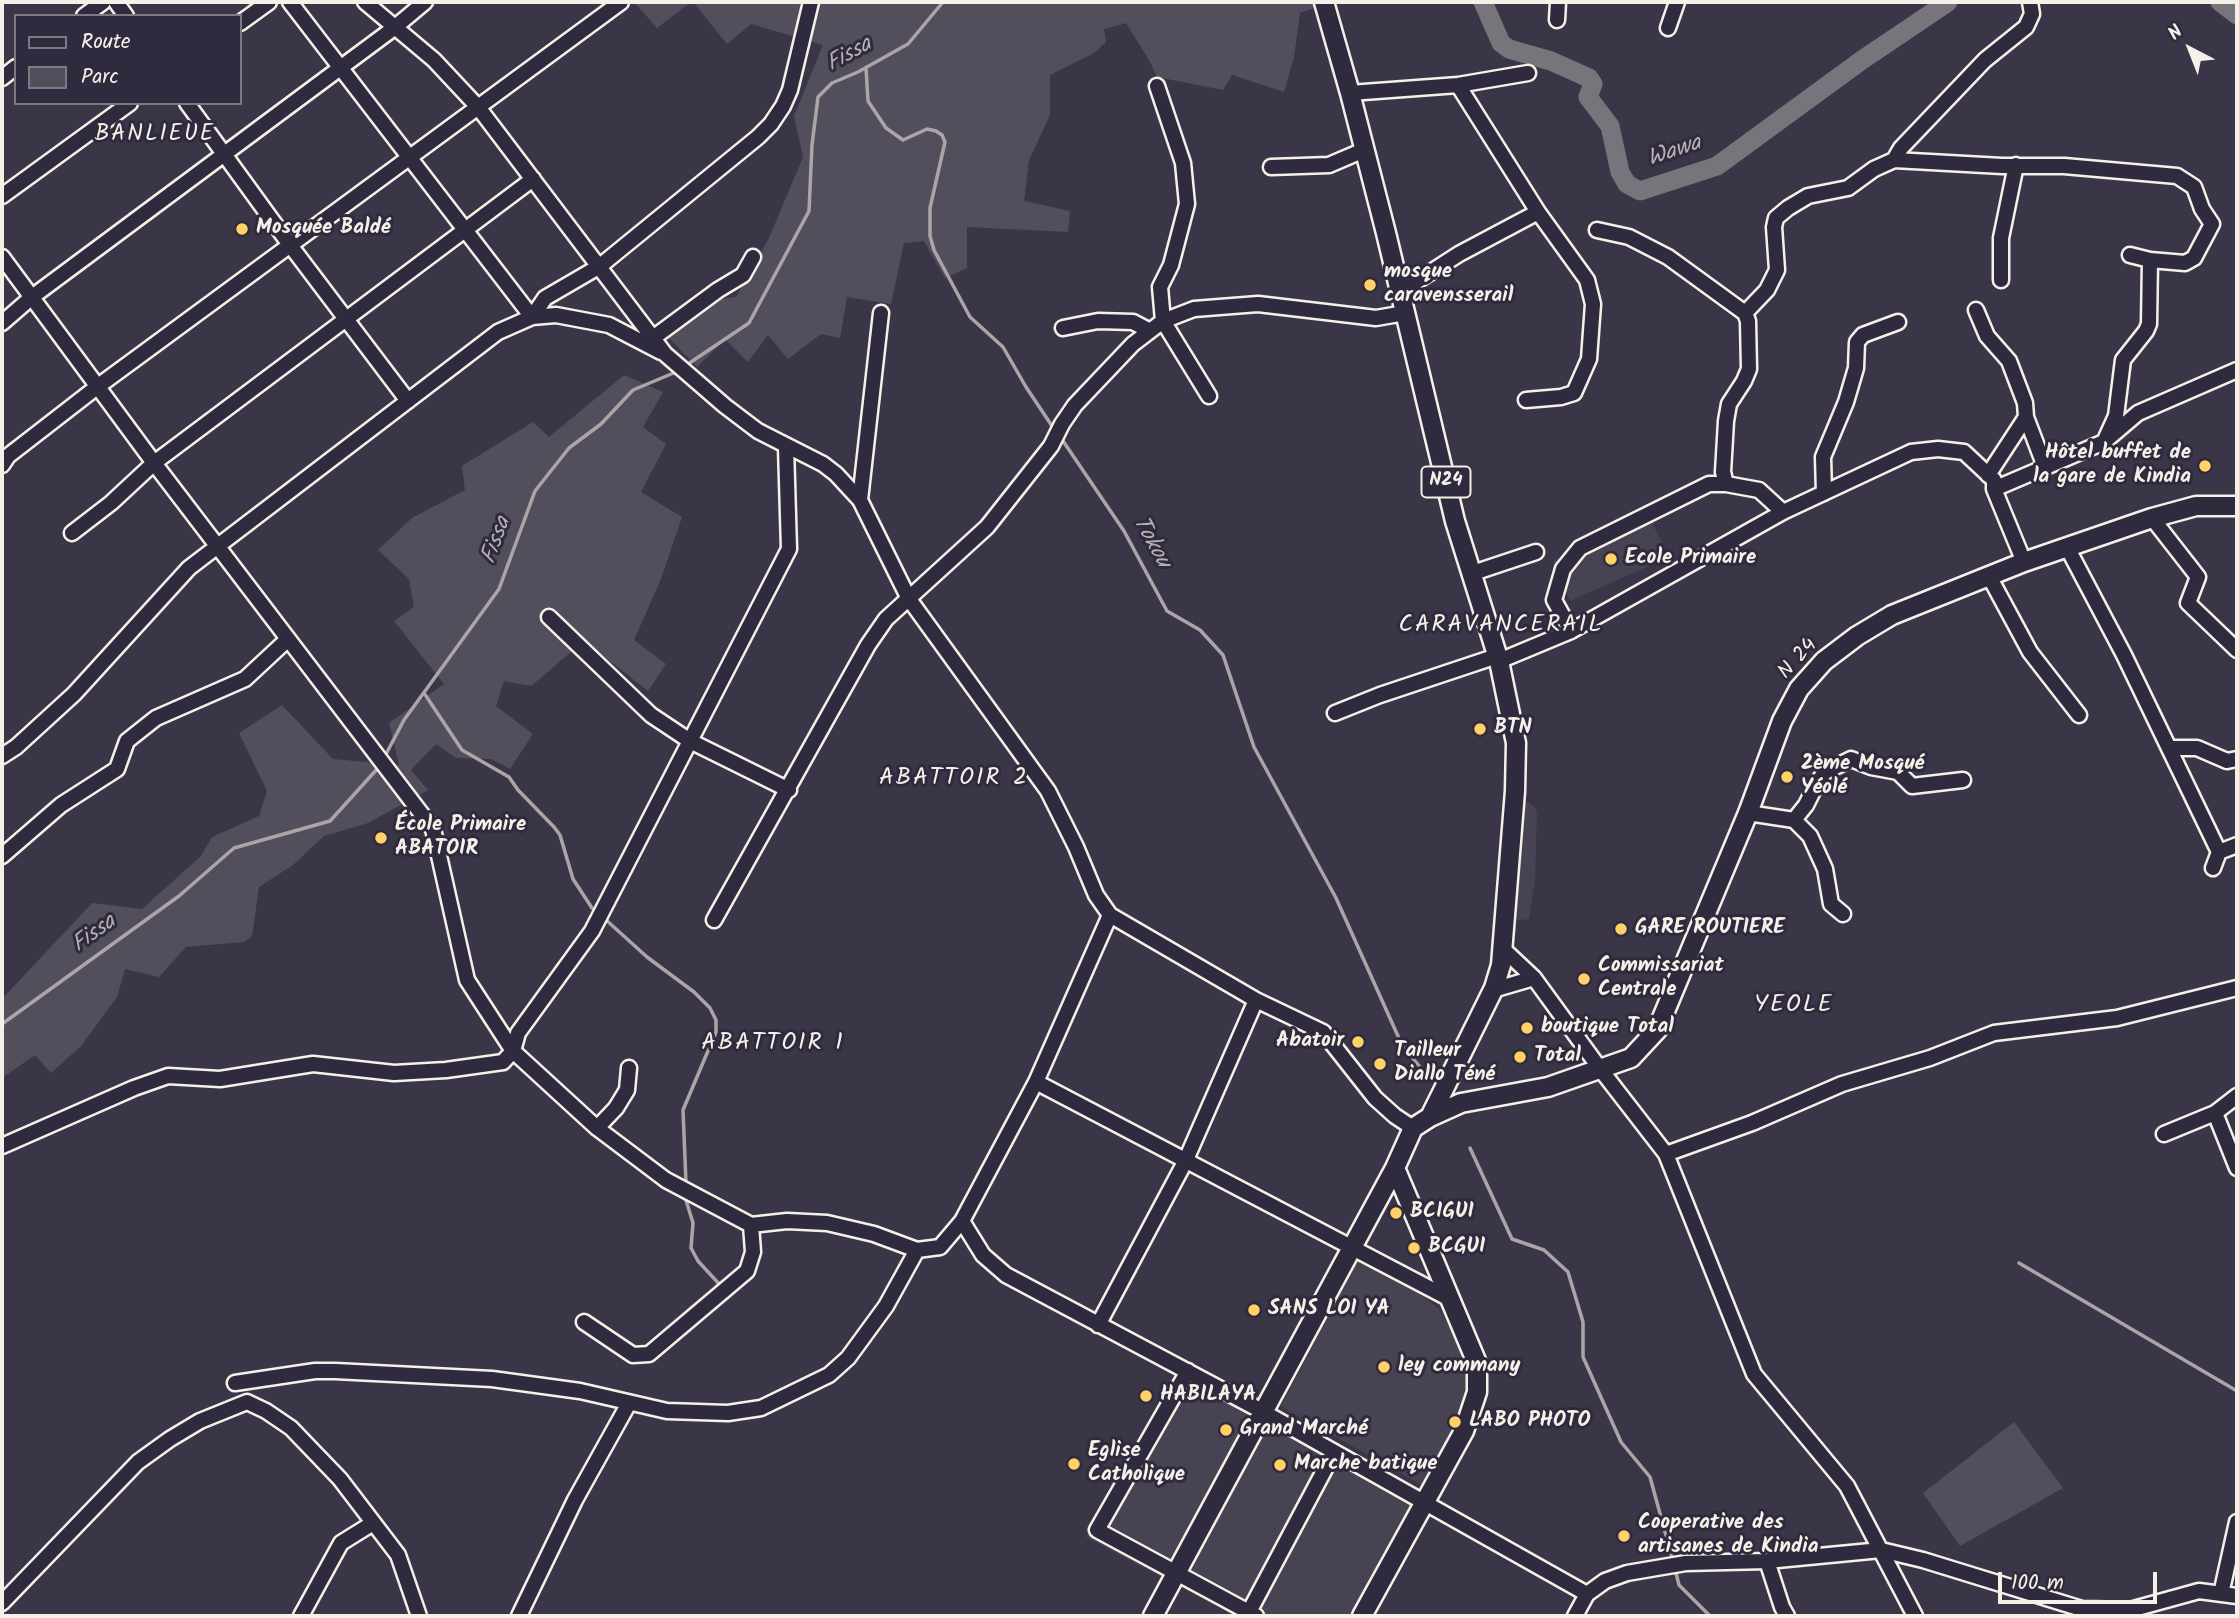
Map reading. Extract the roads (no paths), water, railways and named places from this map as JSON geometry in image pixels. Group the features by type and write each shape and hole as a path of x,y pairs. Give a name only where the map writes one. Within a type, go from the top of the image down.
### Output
{"main road":[{"name":"N24","path":"1324,3 1350,93 1455,521 1498,659 1516,743 1515,791 1501,956 1493,990 1430,1117"},
{"name":"N 24","path":"1413,1128 1461,1102 1548,1087 1631,1058 1657,1030 1748,813 1782,721 1799,690 1824,661 1857,636 1892,615 2067,547 2196,506 2237,506"},
{"path":"1153,1616 1395,1168 1413,1128"},
{"path":"1362,1616 1464,1431 1477,1392 1477,1363 1395,1168"}],"street":[{"path":"87,14 103,2"},
{"path":"242,22 269,2"},
{"path":"290,2 531,317"},
{"path":"365,2 434,60 478,107 665,354 758,431 836,474 860,500 909,599 1048,791 1096,895 1110,915 1256,1000 1323,1032 1376,1098 1413,1128"},
{"path":"2,323 32,297 394,28 425,2"},
{"path":"2,465 8,456 97,387 621,2"},
{"path":"531,317 545,298 600,266 771,124 790,90 811,2"},
{"path":"1557,19 1558,2"},
{"path":"1668,28 1676,2"},
{"path":"1894,160 1901,148 1985,60 2026,27 2032,14 2030,2"},
{"path":"1350,93 1458,85 1528,73"},
{"path":"1458,85 1538,212 1587,280 1593,304 1589,359 1574,393 1526,400"},
{"path":"1157,86 1183,163 1187,204 1171,265 1160,287 1163,321 1209,396"},
{"path":"2,196 127,105"},
{"path":"188,105 408,401"},
{"path":"1271,167 1329,165 1364,150"},
{"path":"1745,313 1767,290 1777,270 1774,227 1776,218 1808,197 1848,188 1874,169 1894,160 2064,166 2177,176 2194,187 2212,225 2194,258 2185,263 2130,255"},
{"path":"2001,280 2001,238 2016,165"},
{"path":"72,533 111,503 154,463 533,179"},
{"path":"1400,292 1460,254 1538,212"},
{"path":"1597,230 1629,237 1668,257 1745,313 1748,321 1749,369 1729,404 1723,472 1726,484"},
{"path":"2,257 154,463 433,829 467,980 513,1051 597,1128 666,1180 751,1225 787,1221 827,1223 874,1234 917,1250 940,1247 962,1221 1036,1082 1110,915"},
{"path":"653,338 743,275 753,257"},
{"path":"2104,442 2116,416 2123,359 2149,324 2150,260"},
{"path":"714,920 868,645 886,619 987,527 1051,446 1075,405 1133,344 1163,321 1194,309 1258,304 1376,318 1405,313"},
{"path":"1976,310 1987,336 2009,361 2045,467"},
{"path":"860,500 881,313"},
{"path":"2,755 16,747 74,694 189,568 498,332 531,317 556,315 609,325 665,354"},
{"path":"1063,328 1098,321 1133,322 1150,331"},
{"path":"1824,493 1823,457 1846,402 1856,368 1857,342 1863,335 1898,322"},
{"path":"1991,482 2045,467 2104,442 2137,413 2237,370"},
{"path":"1991,482 2026,417"},
{"path":"2,1146 134,1088 168,1076 220,1079 313,1065 394,1073 446,1070 503,1062 513,1051 519,1034 592,931 789,549 786,447"},
{"path":"1335,713 1380,695 1498,659 1571,631 1783,512 1911,452 1938,449 1964,452 1991,482 2024,562"},
{"path":"1571,631 1554,600 1563,569 1580,548 1709,484 1759,490 1783,512"},
{"path":"2152,518 2198,576 2188,603 2237,650"},
{"path":"2067,547 2124,655 2219,852 2213,868"},
{"path":"1473,573 1536,552"},
{"path":"1989,576 2030,652 2079,715"},
{"path":"549,617 651,715 690,741 789,790"},
{"path":"2,856 61,805 117,769 127,741 156,718 245,680 288,639"},
{"path":"2169,748 2197,748 2227,761 2237,759"},
{"path":"1794,820 1825,772 1851,759 1871,767 1898,772 1912,786 1963,780"},
{"path":"1748,813 1794,820 1810,836 1825,869 1830,904 1843,914"},
{"path":"2219,852 2237,845"},
{"path":"1501,956 1534,978 1666,1154 1754,1374 1847,1486 1915,1616"},
{"path":"1493,990 1534,978"},
{"path":"1666,1154 1752,1123 1842,1084 1930,1058 1994,1033 2117,1018 2236,991"},
{"path":"1098,1325 1185,1162 1256,1000"},
{"path":"597,1128 616,1108 626,1090 629,1068"},
{"path":"1036,1082 1450,1299"},
{"path":"2164,1134 2215,1113 2237,1096"},
{"path":"2215,1113 2237,1168"},
{"path":"962,1221 983,1255 1006,1275 1262,1411 1587,1594"},
{"path":"584,1322 633,1355 649,1354 747,1271 753,1252 751,1225"},
{"path":"235,1383 315,1371 335,1371 492,1379 579,1391 667,1411 729,1413 761,1408 829,1375 848,1358 886,1306 917,1250"},
{"path":"1188,1371 1097,1530 1175,1574 1253,1614 1335,1452"},
{"path":"2,1603 138,1462 200,1421 247,1402 291,1428 340,1479 398,1555 419,1616"},
{"path":"519,1616 575,1500 629,1403"},
{"path":"2221,1594 2237,1522"},
{"path":"301,1616 341,1543 373,1523"},
{"path":"1575,1616 1587,1594 1605,1581 1626,1573 1686,1563 1767,1561 1881,1550 1923,1560 2083,1612 2130,1611 2199,1591 2237,1596"},
{"path":"1767,1561 1787,1616"}],"waterway":[{"name":"Fissa","path":"688,364 749,323 809,211 812,145 818,97 832,83 908,44 943,2"},
{"name":"Wawa","path":"1483,2 1501,43 1509,49 1551,61 1589,78 1593,84 1588,97 1610,126 1620,172 1627,184 1640,191 1717,166 1862,60 1948,2"},
{"name":"Wawa","path":"2220,2 2237,15"},
{"name":"Tokou","path":"866,68 868,101 886,128 903,140 927,129 942,135 945,142 930,208 930,236 934,250 970,317 1003,347 1054,429"},
{"name":"Fissa","path":"385,756 404,720 499,589 535,491 569,448 601,424 633,390 676,372"},
{"name":"Tokou","path":"1061,438 1124,531 1167,611 1200,630 1223,655 1254,747 1336,898 1402,1045 1428,1077"},
{"path":"424,693 462,750 509,777 554,827 560,835 573,879 592,908"},
{"name":"Fissa","path":"2,1024 179,896 234,848 330,821 379,767"},
{"path":"605,919 647,957 694,992 710,1008 716,1020 716,1032 683,1110 686,1183"},
{"path":"1470,1148 1512,1239 1544,1250 1568,1272 1583,1322 1583,1357 1621,1442 1650,1477 1673,1561"},
{"path":"685,1197 693,1223 691,1248 698,1261 721,1286"},
{"path":"2019,1263 2237,1391"},
{"path":"1675,1569 1679,1585 1710,1616"}],"place":[{"name":"Mosquée Baldé","path":"242,229"},
{"name":"mosque caravensserail","path":"1370,285"},
{"name":"Hôtel buffet de la gare de Kindia","path":"2205,466"},
{"name":"Ecole Primaire","path":"1611,559"},
{"name":"BTN","path":"1480,729"},
{"name":"2ème Mosqué Yéolé","path":"1787,777"},
{"name":"École Primaire ABATOIR","path":"381,838"},
{"name":"GARE ROUTIERE","path":"1621,929"},
{"name":"Commissariat Centrale","path":"1584,979"},
{"name":"boutique Total","path":"1527,1028"},
{"name":"Abatoir","path":"1358,1042"},
{"name":"Total","path":"1520,1057"},
{"name":"Tailleur Diallo Téné","path":"1380,1064"},
{"name":"BCIGUI","path":"1396,1213"},
{"name":"BCGUI","path":"1414,1248"},
{"name":"SANS LOI YA","path":"1254,1310"},
{"name":"ley commany","path":"1384,1367"},
{"name":"HABILAYA","path":"1146,1396"},
{"name":"LABO PHOTO","path":"1455,1422"},
{"name":"Grand Marché","path":"1226,1430"},
{"name":"Eglise Catholique","path":"1074,1464"},
{"name":"Marche batique","path":"1280,1465"},
{"name":"Cooperative des artisanes de Kindia","path":"1624,1536"}],"district":[{"name":"BANLIEUE","path":"155,136"},
{"name":"CARAVANCERAIL","path":"1501,627"},
{"name":"ABATTOIR 2","path":"954,780"},
{"name":"YEOLE","path":"1794,1007"},
{"name":"ABATTOIR 1","path":"773,1045"}]}
